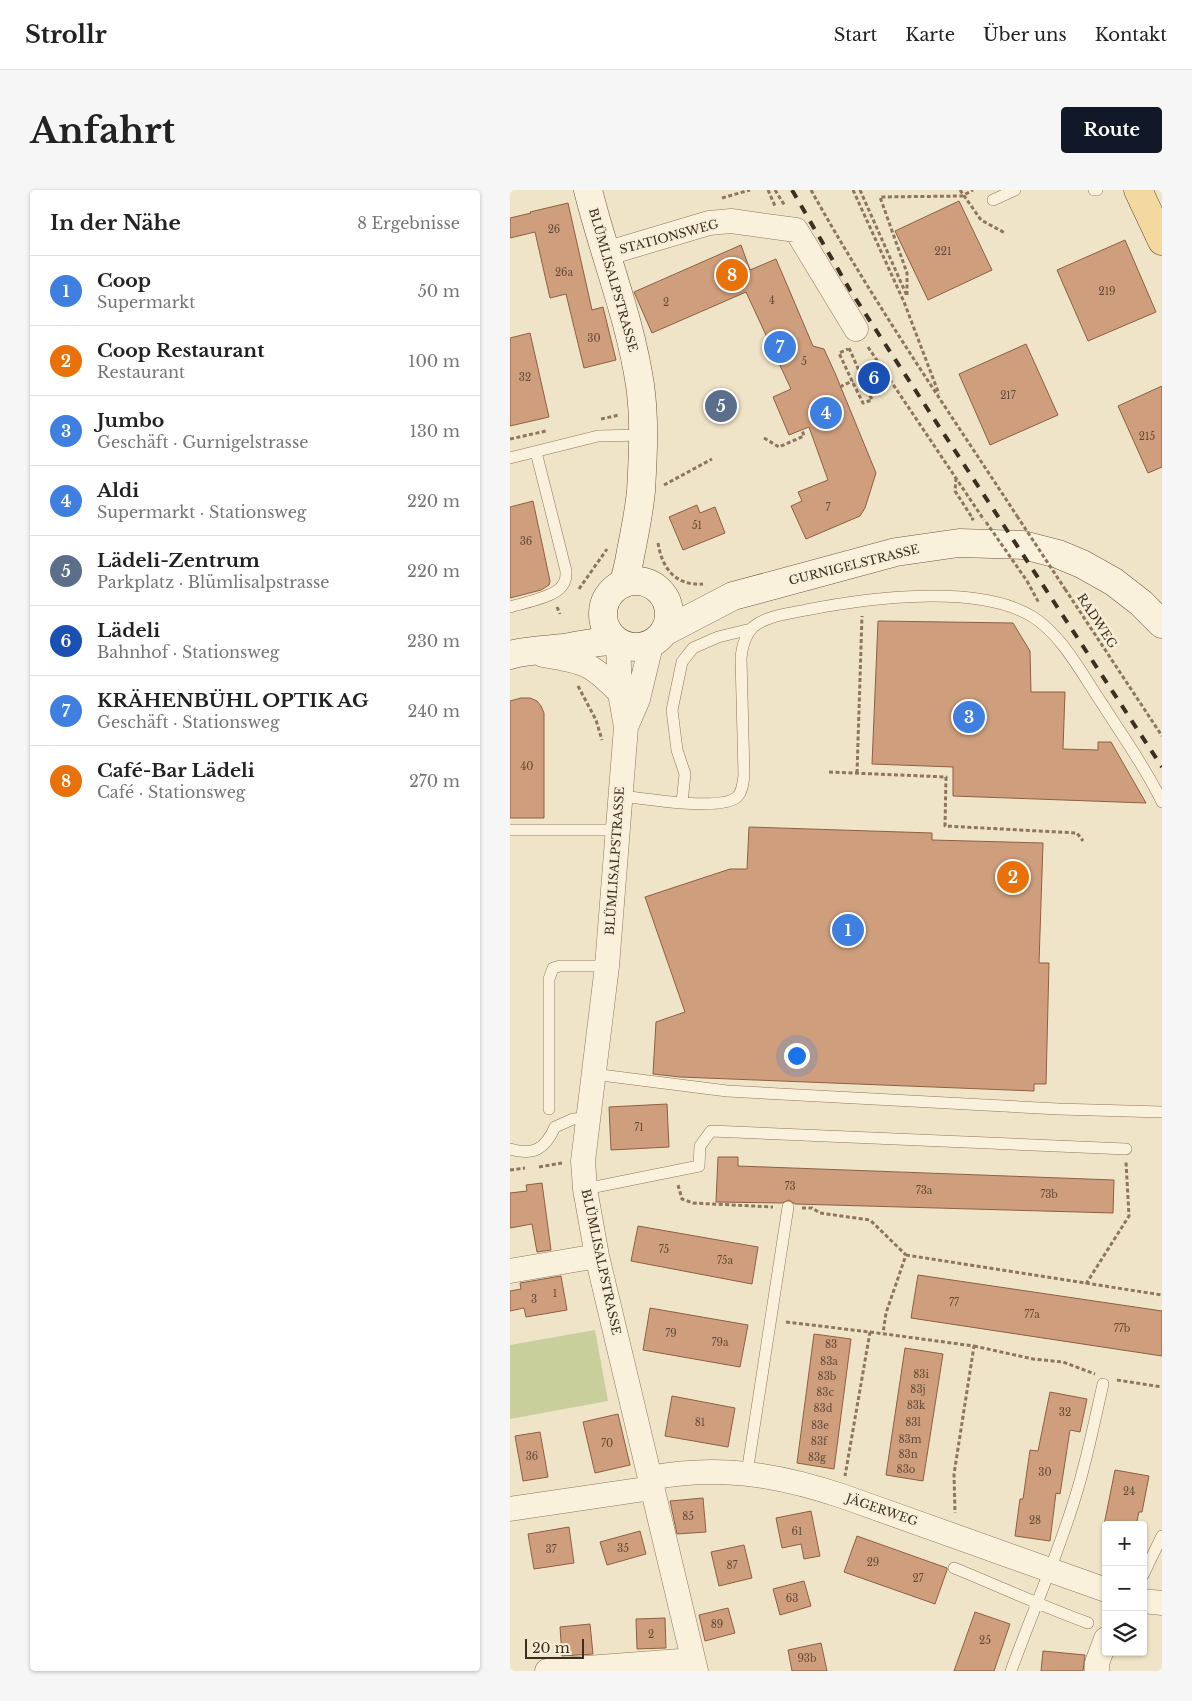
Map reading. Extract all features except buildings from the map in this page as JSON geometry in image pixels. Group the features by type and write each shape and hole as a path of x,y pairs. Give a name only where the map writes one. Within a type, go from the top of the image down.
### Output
{"main road":[{"name":"BLÜMLISALPSTRASSE","path":"588,190 605,254 620,297 637,366 643,408 640,507 627,572 622,584"},
{"path":"1138,190 1162,241"},
{"name":"BLÜMLISALPSTRASSE","path":"640,507 658,591"},
{"name":"GURNIGELSTRASSE","path":"658,591 676,598 733,596 911,549 959,543 1006,543 1042,548 1082,564 1124,590 1141,603 1162,624"},
{"path":"517,653 566,648 590,642 616,642 632,647 658,638 669,614 666,601 658,591 639,581 631,581 616,588 609,596 604,608 605,627 616,642"},
{"name":"GURNIGELSTRASSE","path":"658,638 733,596"},
{"path":"517,653 581,625 604,608"}],"street":[{"name":"STATIONSWEG","path":"605,254 709,223 731,221 796,230 856,329"},
{"name":"BLÜMLISALPSTRASSE","path":"626,727 638,699 642,678 658,638"},
{"name":"BLÜMLISALPSTRASSE","path":"616,642 620,666 620,694 626,727 607,966 583,1161 584,1189 597,1256 694,1665"},
{"path":"517,653 575,661 588,665 598,671 620,694"},
{"path":"510,1270 597,1256"},
{"name":"JÄGERWEG","path":"510,1509 651,1483 689,1472 747,1473 795,1482 842,1496 1102,1589"},
{"path":"1147,1601 1162,1603"},
{"path":"1096,1671 1097,1631"},
{"path":"547,1671 694,1665"}],"lane":[{"path":"993,200 1015,190"},
{"path":"510,458 598,436 643,435"},
{"path":"512,602 528,601 555,593 566,580 566,571 536,452"},
{"path":"682,802 685,774 678,750 672,710 682,662 693,648 718,637 752,629 768,618 843,602 896,597 962,598 988,601 1011,607 1031,616 1059,639 1144,767 1162,802"},
{"path":"620,796 715,804 727,802 737,796 742,788 744,775 741,658 743,645 752,629"},
{"path":"510,830 618,830"},
{"path":"549,1110 549,979 552,968 560,966 607,966"},
{"path":"593,1074 727,1091 1058,1109 1162,1112"},
{"path":"510,1149 519,1152 531,1152 542,1148 555,1127 573,1119 587,1118"},
{"path":"584,1189 700,1166 700,1146 711,1131 1126,1149"},
{"path":"747,1473 788,1207"},
{"path":"1011,1671 1051,1570 1078,1488 1103,1381"},
{"path":"1147,1567 1162,1536"},
{"path":"954,1568 1016,1593 1097,1631"}],"path":[{"path":"768,190 778,211"},
{"path":"811,190 853,262 942,401"},
{"path":"853,190 904,302 942,401"},
{"path":"860,190 908,296 906,273 880,196 962,196 973,190"},
{"path":"960,190 962,196 981,220 1005,233"},
{"path":"856,329 1027,581 1040,604"},
{"path":"848,350 872,400 863,403 852,381 839,353 848,350"},
{"path":"840,386 852,381"},
{"name":"RADWEG","path":"942,401 1162,736"},
{"path":"764,438 779,447 804,436 802,430"},
{"path":"640,507 678,478 712,459"},
{"path":"956,478 955,491 973,519 966,519"},
{"path":"657,539 660,554 670,573 686,582 707,584"},
{"path":"574,596 609,545"},
{"path":"550,608 562,604"},
{"path":"557,606 560,614"},
{"path":"857,773 862,616"},
{"path":"577,684 596,720 602,741"},
{"path":"829,772 946,777 946,826 1077,833 1083,840"},
{"path":"1086,1284 1129,1216 1126,1149"},
{"path":"537,1167 583,1161"},
{"path":"510,1170 528,1168"},
{"path":"674,1172 682,1199 692,1203 812,1208 820,1213 870,1220 906,1255 1162,1295"},
{"path":"883,1333 886,1313 906,1255"},
{"path":"770,1320 974,1346 1032,1359 1063,1362 1103,1381 1162,1387"},
{"path":"842,1496 870,1332"},
{"path":"948,1533 956,1510 954,1474 974,1346"}],"green space":[{"path":"595,1330 608,1401 510,1419 510,1345"}],"railway":[{"path":"792,190 850,290 1162,767"}],"place":[{"name":"Café-Bar Lädeli","path":"732,275"},
{"name":"KRÄHENBÜHL OPTIK AG","path":"780,347"},
{"name":"Lädeli","path":"874,378"},
{"name":"Lädeli-Zentrum","path":"721,406"},
{"name":"Aldi","path":"826,413"},
{"name":"Jumbo","path":"969,717"},
{"name":"Coop Restaurant","path":"1013,877"},
{"name":"Coop","path":"848,930"}]}
